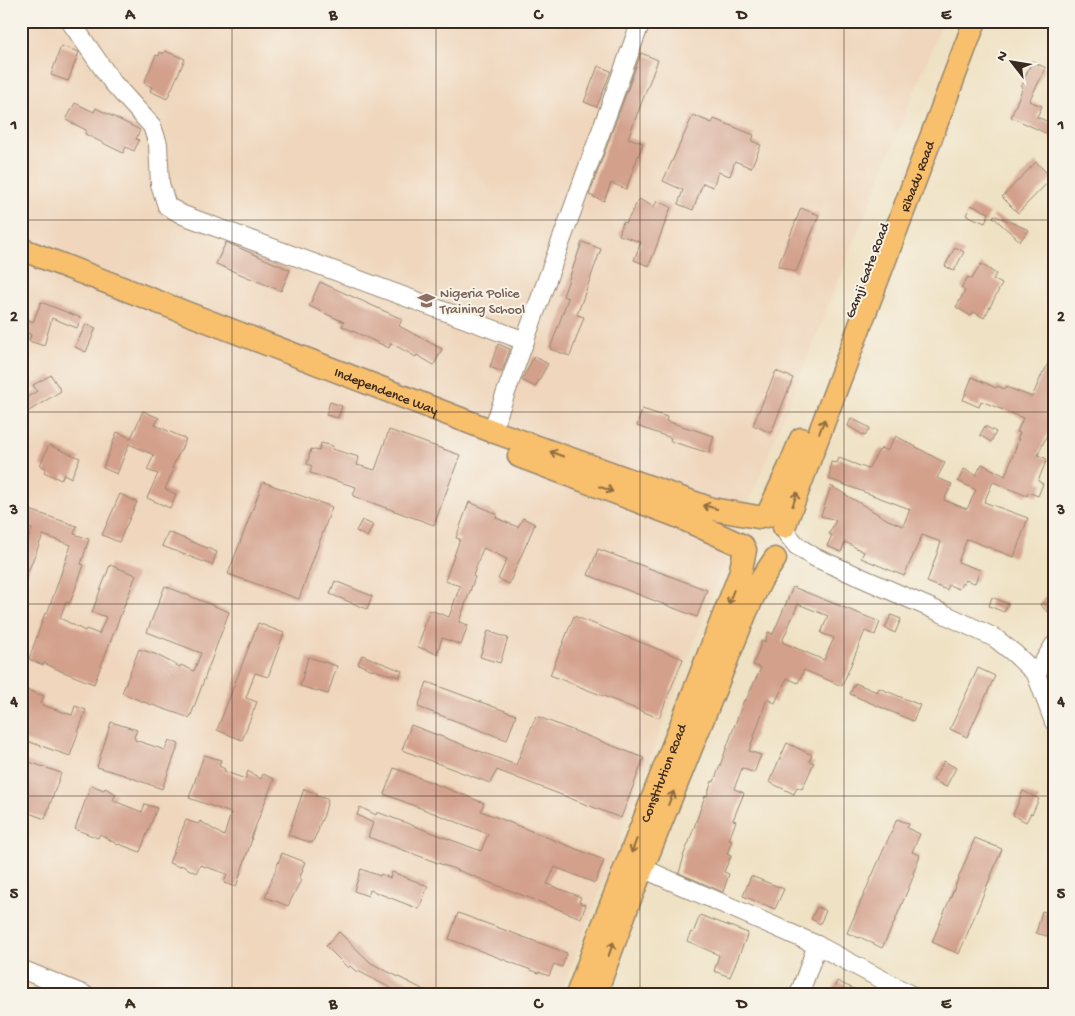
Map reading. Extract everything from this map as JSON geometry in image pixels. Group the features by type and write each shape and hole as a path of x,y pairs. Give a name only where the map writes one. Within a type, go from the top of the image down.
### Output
{"main road":[{"name":"Gamji Gate Road","path":"775,535 794,457 960,21"},
{"name":"Ribadu Road","path":"775,535 805,472 975,21"},
{"name":"Independence Way","path":"21,250 492,431 712,509 775,535"},
{"name":"Independence Way","path":"21,264 188,330 677,516 744,548"},
{"path":"750,521 775,535 768,561 755,560 749,556 744,548 742,538 744,529 750,521"},
{"name":"Constitution Road","path":"595,995 642,868 754,593 775,535"},
{"name":"Constitution Road","path":"578,995 600,933 740,574 744,548"}],"street":[{"path":"70,21 113,84 152,126 158,144 160,184 167,206 183,215 525,341"},
{"path":"492,431 641,21"},
{"path":"775,535 814,557 995,638 1036,674 1054,722"},
{"path":"1036,674 1054,645"},
{"path":"642,868 817,945 912,995"},
{"path":"799,995 817,945"},
{"path":"21,969 85,995"}],"shaded area":[{"name":"Nigeria Police Training School","path":"21,21 943,21 718,579 560,995 21,995"}],"building":[{"path":"61,46 79,52 68,81 51,75"},
{"path":"165,51 185,59 167,99 150,91 152,87 144,83 156,55 159,56 160,52 163,54"},
{"path":"641,53 658,60 628,138 643,143 626,189 611,183 604,201 589,195"},
{"path":"1032,61 1046,68 1029,101 1042,106 1037,117 1054,124 1054,137 1011,117"},
{"path":"598,66 611,71 597,107 584,102"},
{"path":"75,103 94,112 96,108 140,130 136,139 139,140 134,151 126,147 123,153 85,134 86,130 66,120"},
{"path":"693,115 712,123 714,119 754,135 752,141 761,145 751,168 735,161 730,176 718,172 713,187 703,183 693,210 678,204 683,190 663,181"},
{"path":"1036,162 1052,178 1018,213 1002,197"},
{"path":"639,199 654,207 657,201 671,207 649,266 634,260 641,242 619,235 623,222 626,223"},
{"path":"971,205 989,213 985,223 966,215"},
{"path":"801,208 819,215 796,272 778,266"},
{"path":"994,215 1029,230 1020,241 993,217"},
{"path":"226,242 290,270 281,291 216,264"},
{"path":"582,242 601,249 577,315 584,317 570,356 550,349 568,298 563,296"},
{"path":"955,247 964,252 954,271 945,266"},
{"path":"981,264 996,274 993,279 1002,284 984,318 974,312 971,316 956,307 965,291 961,288 968,277 972,279"},
{"path":"320,282 402,319 399,326 442,349 434,365 391,343 389,348 342,326 344,322 309,306"},
{"path":"41,302 81,318 77,328 52,318 44,346 29,341 31,335 21,329 21,326 25,318 33,322"},
{"path":"86,324 96,328 86,352 75,347"},
{"path":"498,344 510,349 502,372 490,367"},
{"path":"1054,351 1054,419 1038,455 1047,459 1038,481 1043,484 1038,496 1028,492 1027,496 993,482 984,502 1028,518 1014,557 967,539 958,562 980,570 975,583 965,580 959,589 949,585 947,590 927,582 941,542 922,535 904,576 861,558 864,552 845,542 841,552 827,546 832,535 829,534 836,520 821,516 831,486 888,520 903,526 910,509 829,479 831,462 837,463 839,458 868,469 879,450 881,448 887,451 896,436 945,463 937,478 952,484 944,500 967,509 976,490 958,481 964,469 976,475 982,464 1005,476 1019,439 1017,439 1020,433 1017,432 1023,418 981,401 979,407 963,400 972,377 996,388 997,386 1005,389 1006,387 1032,397"},
{"path":"534,356 548,364 535,387 522,380"},
{"path":"776,371 793,378 771,433 753,425"},
{"path":"51,375 61,391 21,416 21,401 37,391 33,385"},
{"path":"330,402 342,406 338,418 326,415"},
{"path":"642,409 667,417 666,421 714,436 709,453 670,441 671,438 637,426"},
{"path":"143,411 159,418 155,425 186,439 172,468 174,469 165,489 176,494 170,508 147,498 158,474 147,470 154,455 129,444 117,474 103,468 117,432 131,438"},
{"path":"851,418 870,428 865,436 848,426"},
{"path":"985,426 996,432 991,442 980,435"},
{"path":"389,430 460,455 434,525 353,496 356,487 310,473 312,466 307,464 311,449 319,451 321,443 333,446 332,449 359,457 357,465 375,470"},
{"path":"49,445 80,458 71,478 64,474 61,480 44,472 46,468 40,465"},
{"path":"263,482 332,507 299,599 228,574"},
{"path":"120,494 137,502 119,542 102,535"},
{"path":"469,502 497,514 496,518 518,527 523,518 535,524 509,584 498,579 507,559 483,548 459,622 468,625 461,645 442,638 437,654 418,647 430,610 449,617 460,586 445,581 460,539 456,538"},
{"path":"27,509 77,526 74,534 89,539 81,564 84,565 70,603 66,602 60,618 85,631 86,629 99,634 106,617 92,612 110,565 136,575 94,684 44,663 43,665 29,659 71,545 43,535 21,589 21,558 32,529 22,526"},
{"path":"362,520 373,525 367,537 356,531"},
{"path":"168,532 217,552 212,565 162,546"},
{"path":"598,549 707,590 697,617 588,575"},
{"path":"335,581 372,596 367,609 330,594"},
{"path":"165,586 229,612 190,718 122,693 139,649 194,671 201,653 147,632"},
{"path":"793,587 880,622 875,635 865,631 842,686 804,670 798,683 787,678 775,703 767,699 749,751 761,755 754,773 742,768 734,789 744,793 733,820 736,821 729,840 732,841 727,854 731,856 724,872 729,874 723,892 679,873 683,856 705,796 707,796 712,781 714,782 744,700 746,700 761,668 753,665 762,641 765,642 768,632 773,634","holes":["798,604 828,616 821,633 834,638 824,660 782,642"]},
{"path":"1054,590 1054,617 1040,605"},
{"path":"992,597 1008,604 1004,612 989,606"},
{"path":"891,615 901,619 895,633 885,628"},
{"path":"574,616 683,659 659,718 550,675"},
{"path":"258,623 284,633 268,677 255,673 246,698 257,702 242,740 217,730"},
{"path":"488,631 508,638 500,663 480,657"},
{"path":"362,655 402,671 400,677 358,664"},
{"path":"308,657 337,666 328,694 300,686"},
{"path":"978,668 995,676 967,737 950,729"},
{"path":"427,682 516,715 507,740 418,707"},
{"path":"855,683 877,692 879,688 920,705 913,721 850,694"},
{"path":"21,688 44,696 42,705 72,715 75,706 86,710 70,756 21,739"},
{"path":"536,716 644,758 621,818 497,770 490,783 402,750 411,725 516,765"},
{"path":"111,722 137,730 134,737 135,740 165,750 169,740 179,744 162,789 97,767"},
{"path":"787,743 812,755 809,761 814,763 802,789 797,787 794,794 769,782"},
{"path":"204,755 221,760 219,766 225,769 224,771 245,779 248,771 261,779 263,774 274,779 251,838 236,887 224,883 227,874 200,865 196,873 181,865 180,867 169,863 186,820 198,824 200,821 224,836 231,813 189,798"},
{"path":"21,759 61,773 45,819 21,810 24,797 21,796"},
{"path":"944,761 956,768 946,787 933,780"},
{"path":"394,768 484,803 481,811 604,860 595,883 555,867 547,884 581,897 579,902 586,905 581,918 368,837 373,823 357,815 360,807 376,815 377,812 481,851 488,834 384,794"},
{"path":"91,785 104,790 105,788 116,794 114,801 142,812 145,804 157,808 140,852 118,845 100,834 98,838 75,829"},
{"path":"304,789 317,794 316,796 328,799 319,829 312,843 288,835"},
{"path":"1023,791 1039,799 1026,822 1013,815"},
{"path":"897,819 909,824 907,828 920,834 912,852 920,855 914,875 882,948 847,933"},
{"path":"975,838 1002,849 959,954 932,942"},
{"path":"282,853 305,862 299,879 301,880 288,906 265,897"},
{"path":"361,869 390,878 392,872 428,886 419,909 370,890 368,896 354,891"},
{"path":"751,876 784,889 775,909 743,896"},
{"path":"817,907 826,911 820,924 811,919"},
{"path":"1042,911 1054,915 1054,938 1036,933"},
{"path":"458,913 567,953 562,967 554,964 549,976 449,939"},
{"path":"700,915 748,933 730,977 714,971 719,955 687,941 691,932 693,933"},
{"path":"339,932 371,963 434,995 404,995 357,972 350,966 348,968 326,946"},
{"path":"837,981 866,995 831,995"}],"place":[{"name":"Nigeria Police Training School","path":"426,300"}]}
